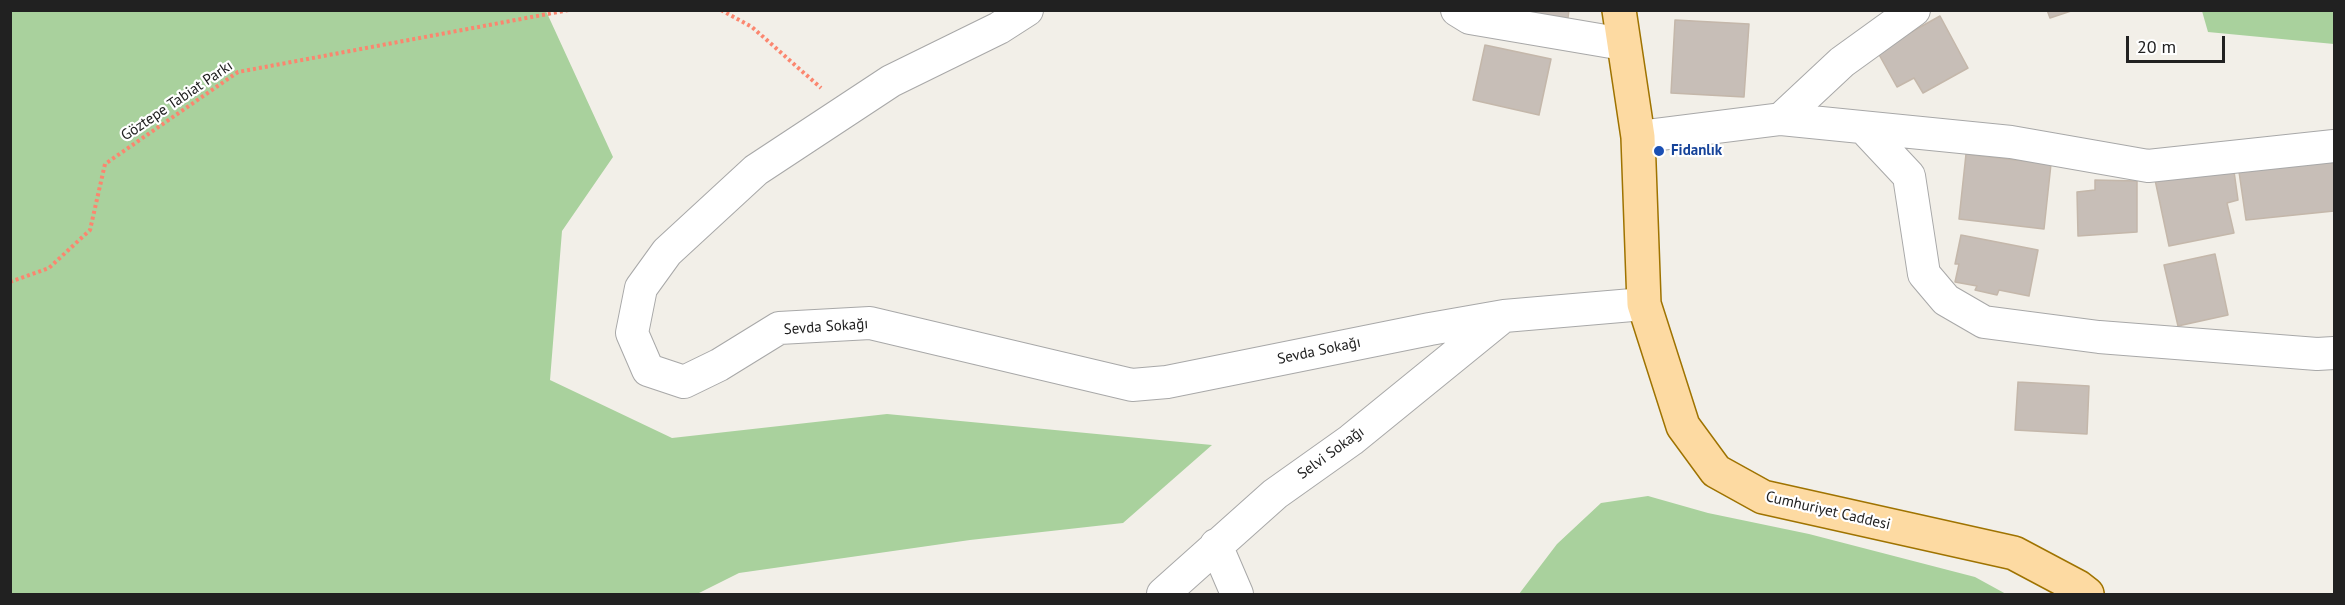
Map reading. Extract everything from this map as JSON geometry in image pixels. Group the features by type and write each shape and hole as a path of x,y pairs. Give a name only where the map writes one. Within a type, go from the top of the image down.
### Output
{"main road":[{"name":"Cumhuriyet Caddesi","path":"1619,10 1638,137 1644,304 1683,426 1716,471 1763,497 2014,553 2087,594"}],"street":[{"name":"Sevda Sokağı","path":"1027,10 999,28 891,81 756,170 667,252 641,288 632,333 648,370 684,382 719,365 779,328 870,323 1132,385 1167,382 1504,316 1644,304"},
{"path":"1457,10 1470,18 1623,44"},
{"path":"1781,119 1842,62 1914,10"},
{"path":"1638,137 1781,119 2011,142 2148,166 2334,146"},
{"path":"1864,128 1909,176 1924,274 1947,300 1984,322 2099,337 2306,353 2334,353"},
{"name":"Selvi Sokağı","path":"1163,594 1275,494 1351,440 1504,316"},
{"path":"1216,546 1237,594"}],"path":[{"name":"Göztepe Tabiat Parkı","path":"10,282 50,268 90,230 105,164 238,72 569,10"},
{"path":"721,10 752,27 846,110"}],"green space":[{"path":"10,11 546,11 613,157 562,231 550,380 672,438 887,414 1212,445 1123,523 970,540 739,573 697,594 11,594"},
{"path":"2202,11 2334,11 2334,44 2208,32"},
{"path":"1648,496 1708,513 1809,534 1975,577 2006,594 1519,594 1557,544 1601,503"}],"building":[{"path":"1510,10 1569,10 1568,18"},
{"path":"2047,10 2074,10 2050,18"},
{"path":"1940,16 1968,68 1923,93 1914,78 1897,87 1877,51"},
{"path":"1675,20 1749,24 1744,97 1671,93"},
{"path":"1485,45 1551,59 1539,115 1473,100"},
{"path":"1966,154 2051,164 2044,229 1959,219"},
{"path":"2334,154 2334,211 2246,220 2238,165"},
{"path":"2233,164 2238,200 2227,203 2234,233 2169,246 2154,175"},
{"path":"2095,180 2137,181 2137,232 2078,236 2077,192 2095,190"},
{"path":"1961,235 2038,250 2029,296 1999,290 1997,295 1975,290 1977,286 1955,282 1959,264 1955,264"},
{"path":"2215,254 2228,315 2178,326 2164,265"},
{"path":"2018,382 2089,386 2087,434 2015,430"}],"place":[{"name":"Fidanlık","path":"1659,151"}]}
